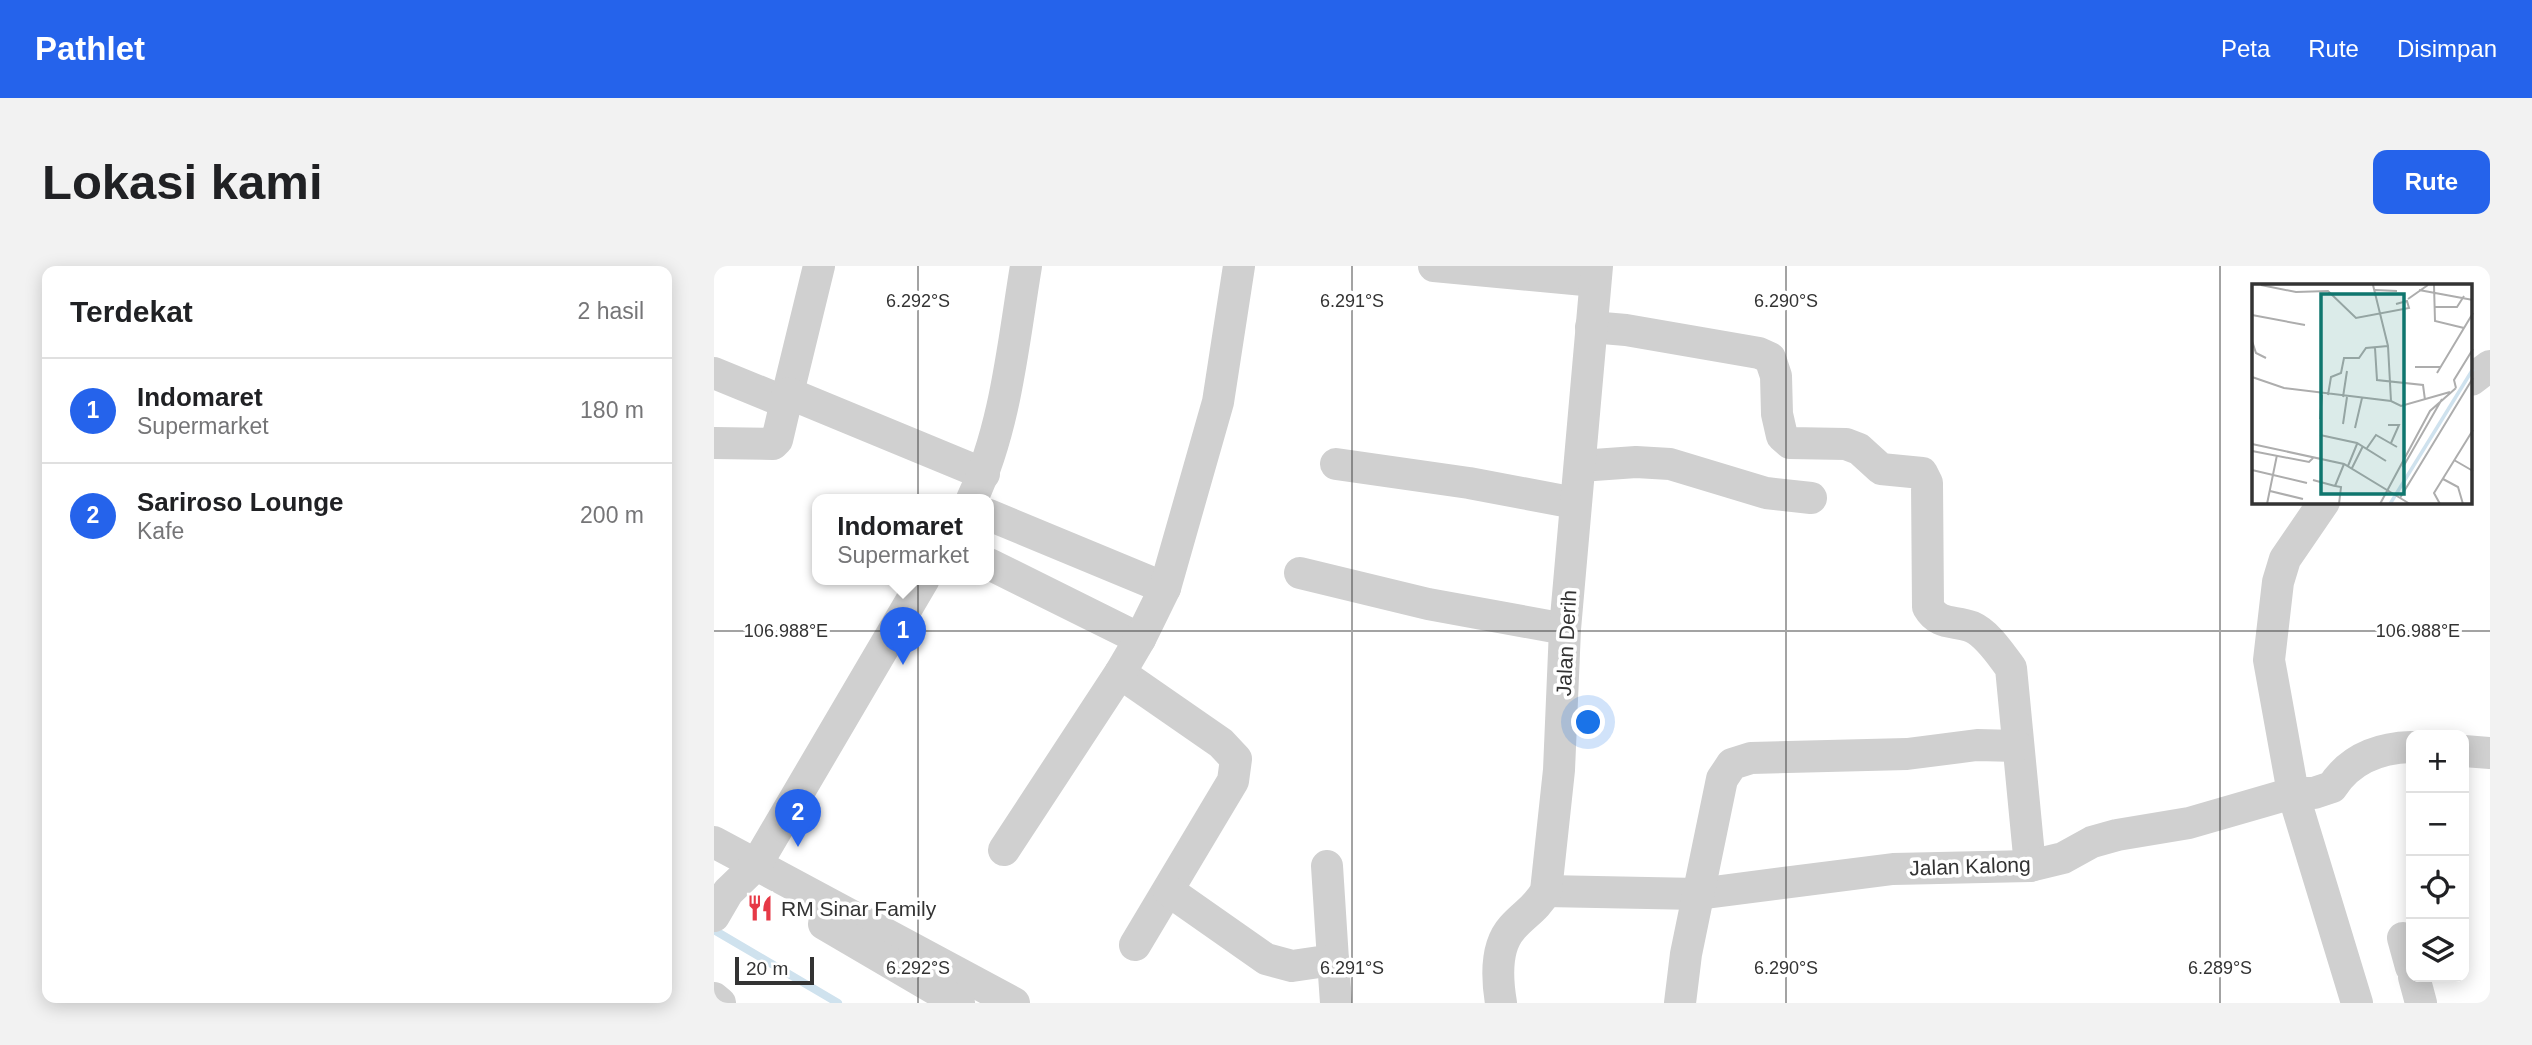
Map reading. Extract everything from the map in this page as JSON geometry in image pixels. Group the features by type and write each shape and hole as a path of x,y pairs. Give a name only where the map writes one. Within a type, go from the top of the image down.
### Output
{"street":[{"path":"714,443 773,444 778,440 819,266"},
{"path":"714,373 787,397 978,486 1000,421 1026,266"},
{"path":"1004,850 1120,673 1166,588 1218,402 1239,266"},
{"path":"1434,266 1596,273"},
{"name":"Jalan Derih","path":"1546,891 1559,771 1565,629 1596,273"},
{"path":"1591,327 1626,330 1759,353 1769,358 1776,376 1777,414 1782,436 1790,443 1846,444 1859,449 1881,469 1922,473 1927,482 1928,607 1933,616 1973,628 1998,650 2011,668 2030,866"},
{"path":"2472,379 2490,366"},
{"path":"1580,466 1636,462 1670,464 1766,493 1811,498"},
{"path":"1336,464 1469,482 1575,503"},
{"path":"2323,504 2285,559 2278,582 2269,660 2293,793 2357,1003"},
{"path":"994,517 1166,588"},
{"path":"994,566 1140,639"},
{"path":"1300,573 1428,604 1565,629"},
{"path":"736,888 920,585"},
{"path":"1120,673 1222,743 1236,759 1233,781 1136,945"},
{"path":"1680,1003 1686,954 1722,779 1732,764 1751,758 1907,754 1977,745 2017,746"},
{"name":"Jalan Kalong","path":"1546,891 1698,894 1893,869 2030,866 2063,858 2092,842 2189,822 2293,793 2314,793 2332,787 2342,771 2357,760 2394,747 2406,747"},
{"path":"2469,751 2490,753"},
{"path":"714,842 736,888 959,1003"},
{"path":"1327,866 1336,1003"},
{"path":"736,888 1014,1003"},
{"path":"1169,891 1266,959 1292,966 1332,960"},
{"path":"1501,1003 1498,981 1502,945 1512,928 1539,903 1546,891"},
{"path":"2415,982 2421,1003"},
{"path":"714,998 720,1003"}],"waterway":[{"path":"714,930 838,1003"}],"place":[{"name":"Indomaret","path":"903,665"},
{"name":"Sariroso Lounge","path":"798,847"},
{"name":"RM Sinar Family","path":"760,908"}]}
